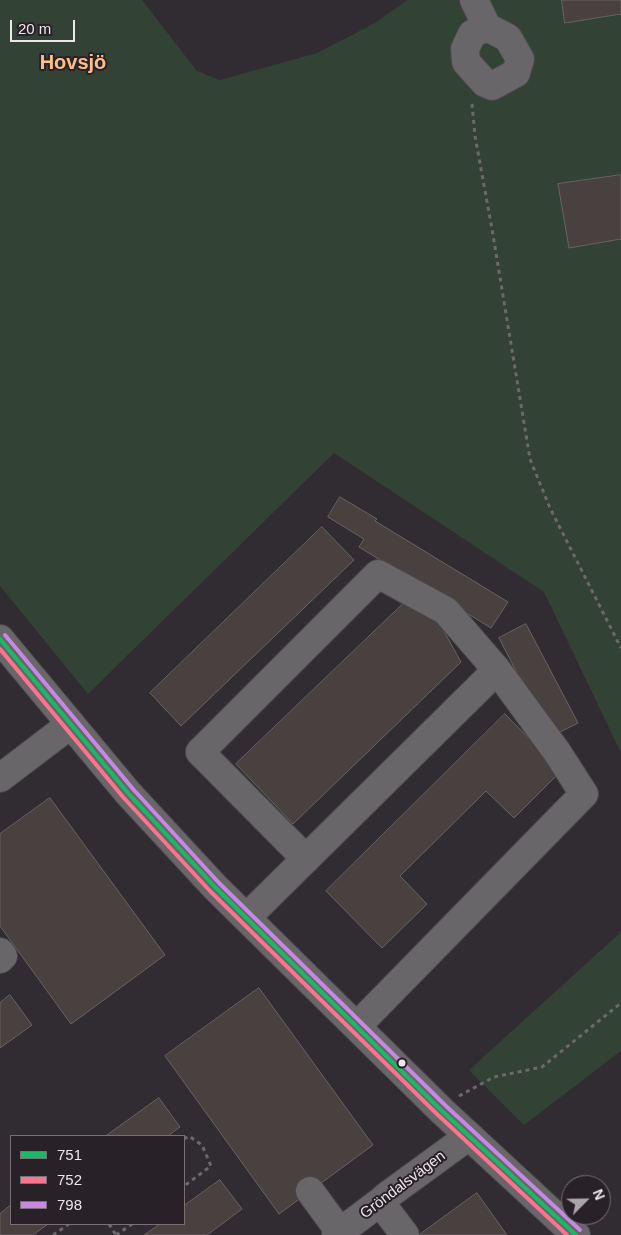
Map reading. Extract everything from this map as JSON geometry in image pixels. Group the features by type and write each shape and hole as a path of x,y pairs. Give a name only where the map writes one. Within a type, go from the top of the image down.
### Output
{"street":[{"path":"474,0 487,27"},
{"path":"306,859 200,752 378,574 446,612 497,670 557,752 584,794 357,1026"},
{"path":"0,640 128,793 215,887 442,1111 576,1235"},
{"path":"246,918 497,670"},
{"path":"0,778 71,724"},
{"name":"Gröndalsvägen","path":"338,1233 391,1222 388,1194 469,1136"},
{"path":"310,1191 338,1233"}],"path":[{"path":"472,110 530,458 550,508 621,648"},
{"path":"442,1111 463,1093 494,1077 542,1067 621,1002"},
{"path":"185,1138 189,1136 202,1145 211,1166 185,1185"},
{"path":"53,1235 68,1225"},
{"path":"116,1235 131,1225"}],"green space":[{"path":"0,0 142,0 197,71 220,80 317,53 375,23 407,0 621,0 621,753 544,592 334,453 88,694 0,586"},
{"path":"621,932 621,1051 524,1125 469,1070"}],"building":[{"path":"562,0 621,0 621,14 565,23"},
{"path":"621,175 621,239 569,248 558,184"},
{"path":"340,497 377,519 375,521 508,602 491,628 359,547 364,539 328,517"},
{"path":"322,527 354,560 181,726 150,693"},
{"path":"404,603 440,624 461,662 293,824 236,764"},
{"path":"526,624 578,723 550,737 499,638"},
{"path":"505,714 561,771 514,818 486,791 400,876 427,904 382,948 326,891"},
{"path":"50,798 165,955 71,1024 0,926 0,834"},
{"path":"259,988 373,1145 279,1214 165,1056"},
{"path":"10,995 32,1025 0,1048 0,1003"},
{"path":"159,1098 180,1127 169,1135 107,1135"},
{"path":"220,1180 242,1209 207,1235 144,1235 159,1225 185,1225 185,1205"},
{"path":"477,1193 507,1235 419,1235"},
{"path":"10,1206 10,1225 47,1225 33,1235 0,1235 0,1214"}],"transit line":[{"name":"798","path":"5,635 133,789 219,883 446,1106 580,1230"},
{"name":"751","path":"0,639 128,793 215,887 442,1111 576,1235"},
{"name":"752","path":"0,649 123,797 210,891 438,1115 567,1235"}],"district":[{"name":"Hovsjö","path":"73,63"}]}
